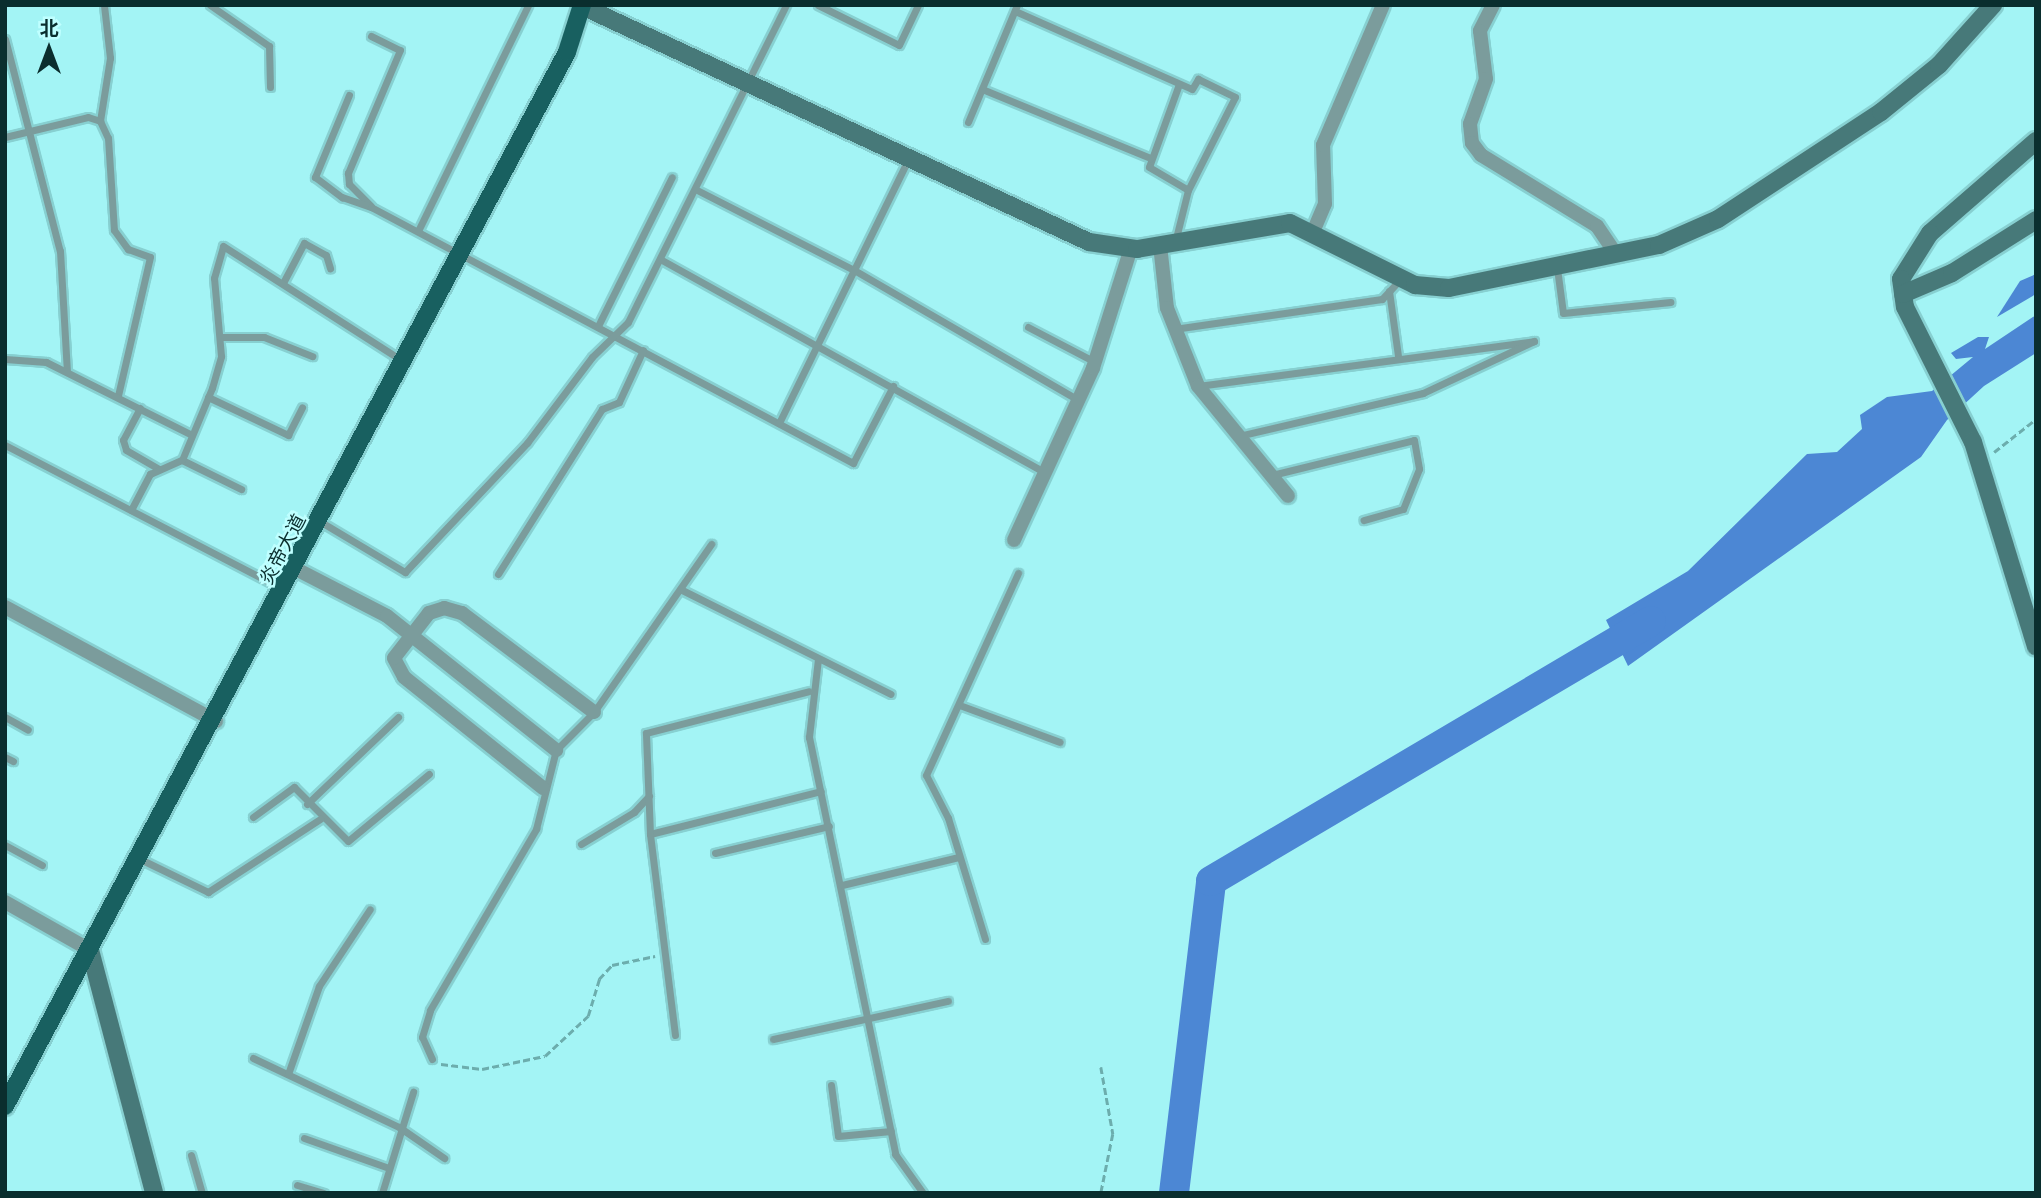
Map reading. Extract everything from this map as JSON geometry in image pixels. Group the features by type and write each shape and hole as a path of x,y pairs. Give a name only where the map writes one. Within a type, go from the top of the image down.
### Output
{"main road":[{"path":"581,5 908,160 1089,242 1131,248 1290,223 1402,278 1449,288 1659,245 1769,190 1939,65 1993,5"},
{"name":"炎帝大道","path":"5,1106 216,721 461,255 567,52 581,5"},
{"path":"2036,141 1930,233 1909,258 1903,294 1922,340 1973,442 2036,647"},
{"path":"1903,294 1952,273 2036,220"},
{"path":"90,950 154,1193"}],"street":[{"path":"1313,232 1325,204 1323,145 1383,5"},
{"path":"1493,5 1480,31 1486,79 1470,124 1472,143 1481,155 1597,226 1615,253"},
{"path":"1168,244 1173,329 1198,386 1288,496"},
{"path":"1014,540 1095,362 1131,248"},
{"path":"296,569 411,636 556,750"},
{"path":"5,607 216,721"},
{"path":"543,788 394,667 411,636 429,612 462,613 594,712"},
{"path":"5,902 90,950"}],"lane":[{"path":"104,5 110,58 100,121 108,138 114,230 128,250 150,257 117,396"},
{"path":"210,5 269,46 270,87"},
{"path":"418,231 528,5"},
{"path":"321,522 410,569 527,443 628,322 786,5"},
{"path":"818,5 899,45 918,5"},
{"path":"968,122 1016,8 1179,84 1192,89 1198,79 1235,97 1188,190 1168,244"},
{"path":"371,36 400,50 348,173 349,184 371,207"},
{"path":"5,39 60,251 67,372"},
{"path":"1179,84 1150,158 1149,167 1188,190"},
{"path":"982,89 1150,158"},
{"path":"349,94 315,177 342,197 371,207 418,231 853,463 893,386"},
{"path":"5,137 63,119 100,121"},
{"path":"779,423 908,160"},
{"path":"598,326 672,177"},
{"path":"695,189 854,270 1078,400"},
{"path":"284,281 304,243 326,255 330,268"},
{"path":"131,510 159,469 182,460 208,397 221,337 213,296 223,246 284,281 404,363"},
{"path":"660,259 818,343 1045,472"},
{"path":"1557,268 1563,313 1670,302"},
{"path":"1173,329 1382,299 1402,278"},
{"path":"1389,292 1398,356"},
{"path":"1028,327 1095,362"},
{"path":"221,337 264,337 312,356"},
{"path":"1198,386 1398,356 1534,341 1423,393 1237,436"},
{"path":"498,574 602,409 619,402 643,350"},
{"path":"5,359 46,362 192,435"},
{"path":"208,397 288,435 302,407"},
{"path":"140,408 123,440 126,450 159,469"},
{"path":"1271,476 1414,440 1419,469 1403,509 1364,520"},
{"path":"5,445 285,590"},
{"path":"182,460 241,489"},
{"path":"432,1059 422,1037 430,1010 536,829 543,788 556,750 594,712 682,590 711,544"},
{"path":"985,939 960,857 926,775 935,744 962,706 1018,573"},
{"path":"682,590 891,694"},
{"path":"818,659 809,691 809,737 842,885 891,1131 902,1169 923,1193"},
{"path":"675,1035 650,834 646,733 809,691"},
{"path":"962,706 1060,742"},
{"path":"5,717 28,730"},
{"path":"307,804 398,718"},
{"path":"5,757 13,761"},
{"path":"253,817 293,787 320,819 348,841 429,774"},
{"path":"650,834 821,791"},
{"path":"582,844 634,812 649,795"},
{"path":"140,859 208,892 320,819"},
{"path":"715,853 829,826"},
{"path":"5,845 42,865"},
{"path":"842,885 960,857"},
{"path":"288,1074 319,986 370,909"},
{"path":"773,1039 948,1001"},
{"path":"253,1058 399,1127 444,1158"},
{"path":"831,1085 838,1136 891,1131"},
{"path":"382,1193 386,1167 413,1092"},
{"path":"304,1138 386,1167"},
{"path":"191,1155 202,1193"},
{"path":"297,1185 324,1193"}],"path":[{"path":"1980,463 2036,419"},
{"path":"432,1059 448,1068 482,1069 545,1056 588,1016 599,979 612,965 665,954"},
{"path":"1101,1067 1113,1134 1101,1193"}],"water":[{"path":"2036,274 2036,294 1997,317 2020,281"},
{"path":"2036,315 2036,353 1984,386 1947,420 1921,457 1628,666 1606,620 1688,571 1807,454 1837,452 1862,429 1860,415 1887,397 1932,391 1973,357 1956,359 1951,353 1978,337 1989,337 1985,349"}],"waterway":[{"path":"1174,1193 1211,881 1651,621"}]}
